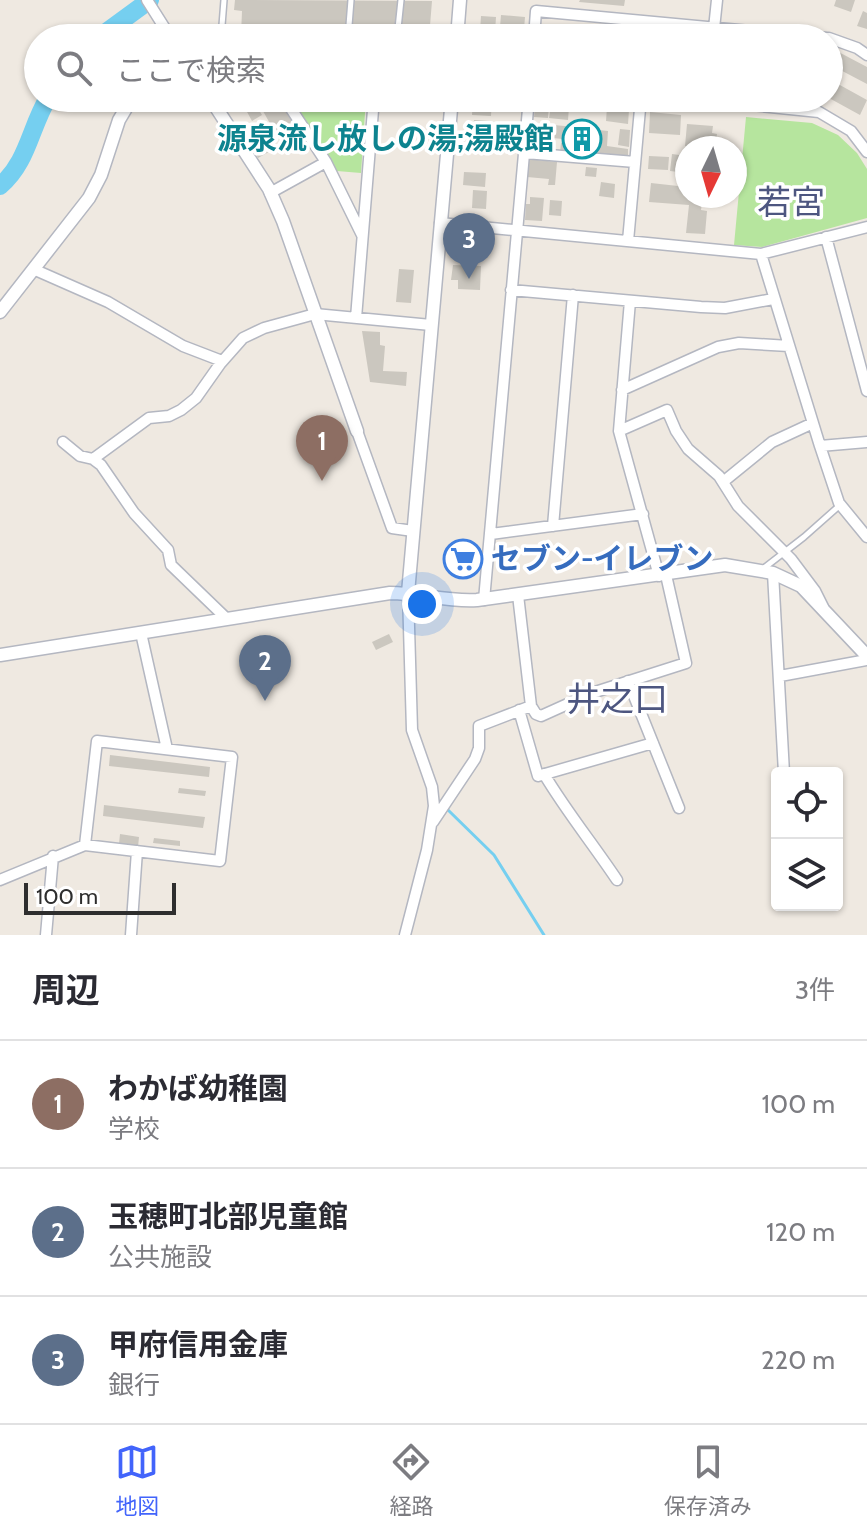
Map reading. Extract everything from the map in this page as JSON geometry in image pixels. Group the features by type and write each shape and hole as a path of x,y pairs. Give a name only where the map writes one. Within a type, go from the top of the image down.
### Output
{"street":[{"path":"458,24 460,0"},
{"path":"715,24 717,0"},
{"path":"153,3 164,24"},
{"path":"535,24 536,11 646,24"},
{"path":"843,43 867,55"},
{"path":"0,312 96,186 124,112"},
{"path":"219,112 270,193 392,528 413,531"},
{"path":"293,112 326,162 362,236"},
{"path":"356,318 373,112"},
{"path":"405,935 432,824 432,787 412,730 408,593 451,112"},
{"path":"484,600 528,112"},
{"path":"628,241 640,112"},
{"path":"819,112 851,131 867,152"},
{"path":"525,153 635,162"},
{"path":"270,193 326,162"},
{"path":"440,223 761,254 867,227"},
{"path":"826,237 867,391"},
{"path":"761,254 822,458 841,505 867,537"},
{"path":"33,269 108,302 183,346 222,361"},
{"path":"511,290 725,308 773,299"},
{"path":"553,526 573,295"},
{"path":"518,595 531,706 536,714 541,716 592,693 686,663 619,431 630,301"},
{"path":"93,459 149,418 169,416 181,410 196,398 243,338 264,328 315,314 431,325"},
{"path":"622,390 718,347 739,343 789,346"},
{"path":"619,431 667,410 688,449 723,482 738,506 785,553 815,591 824,609"},
{"path":"723,482 772,442 813,423"},
{"path":"63,442 80,456 101,465 134,513 168,550 171,565 227,619"},
{"path":"820,446 867,442"},
{"path":"491,534 643,514"},
{"path":"0,655 390,593 408,593 455,602 484,600 725,565 773,573 801,586 867,657 780,676"},
{"path":"773,573 784,767"},
{"path":"141,633 167,749"},
{"path":"628,681 679,808"},
{"path":"432,824 475,759 479,748 479,726 531,706"},
{"path":"519,710 538,776 653,743"},
{"path":"0,880 85,845 220,861 232,757 97,741 85,845"},
{"path":"544,774 568,815 580,824 617,880"},
{"path":"131,935 137,851"},
{"path":"46,935 53,856"}],"lane":[{"path":"222,24 224,0"},
{"path":"349,24 351,0"},
{"path":"398,24 401,0"},
{"path":"759,571 841,505"}],"green space":[{"path":"299,112 365,112 361,173 337,171"},
{"path":"746,117 812,123 838,135 857,153 867,169 867,218 762,247 734,245 737,208 747,208 747,136 744,136"}],"building":[{"path":"235,0 432,1 430,24 241,24 242,11 234,10"},
{"path":"580,0 625,0 624,6"},
{"path":"836,0 855,0 851,12 834,6"},
{"path":"863,11 867,13 867,29 857,26"},
{"path":"501,15 525,17 524,24 500,24"},
{"path":"481,16 496,17 496,24 480,24"},
{"path":"843,54 867,67 867,84 843,71"},
{"path":"843,87 867,100 860,115 843,106"},
{"path":"247,112 260,112 262,115 252,121"},
{"path":"264,112 287,112 295,126 277,136"},
{"path":"472,112 491,112 491,116 472,115"},
{"path":"534,112 548,112 548,118 534,117"},
{"path":"550,112 569,112 568,120 549,118"},
{"path":"607,112 629,112 628,124 606,121"},
{"path":"650,112 681,115 680,135 649,133"},
{"path":"474,120 489,121 488,136 473,135"},
{"name":"源泉流し放しの湯;湯殿館","path":"576,123 590,125 589,129 608,131 607,146 628,149 628,156 560,152 561,143 574,144 574,140 541,137 542,124 576,127"},
{"path":"687,124 713,126 712,133 717,134 717,136 686,136"},
{"path":"620,129 630,130 629,147 618,145"},
{"path":"293,133 302,146 290,154 282,140"},
{"path":"253,134 257,141 269,135 276,148 258,158 247,137"},
{"path":"672,154 675,154 675,172 670,171"},
{"path":"649,156 669,157 668,170 648,169"},
{"path":"528,159 557,162 555,185 548,185 549,179 527,177"},
{"path":"586,167 597,168 596,177 585,176"},
{"path":"464,172 486,173 485,187 463,185"},
{"path":"601,182 615,184 614,198 599,196"},
{"path":"651,183 675,186 675,204 649,202"},
{"path":"473,190 487,191 486,209 472,208"},
{"path":"530,197 544,198 542,221 525,220 526,204 530,204"},
{"path":"550,200 562,201 561,216 549,215"},
{"path":"689,208 707,211 705,234 686,233"},
{"path":"453,265 481,266 480,290 458,289 458,280 451,280"},
{"path":"399,269 414,270 411,303 396,302"},
{"path":"362,331 380,332 380,345 385,346 383,371 407,372 406,386 370,382"},
{"name":"セブン-イレブン","path":"449,550 479,552 478,568 448,566"},
{"path":"389,634 393,642 376,650 372,642"},
{"path":"110,755 210,767 209,777 109,766"},
{"path":"179,788 206,791 205,796 178,793"},
{"path":"104,805 205,817 203,828 103,816"},
{"path":"120,834 139,837 138,847 119,844"},
{"path":"154,838 180,841 180,846 153,843"}],"waterway":[{"path":"117,24 150,0"},
{"path":"0,186 23,156 41,112"},
{"path":"447,809 494,855 544,935"}],"place":[{"name":"源泉流し放しの湯;湯殿館","path":"582,139"},
{"name":"甲府信用金庫","path":"469,279"},
{"name":"わかば幼稚園","path":"322,481"},
{"name":"セブン-イレブン","path":"463,559"},
{"name":"玉穂町北部児童館","path":"265,701"}],"district":[{"name":"若宮","path":"791,202"},
{"name":"井之口","path":"617,699"}]}
